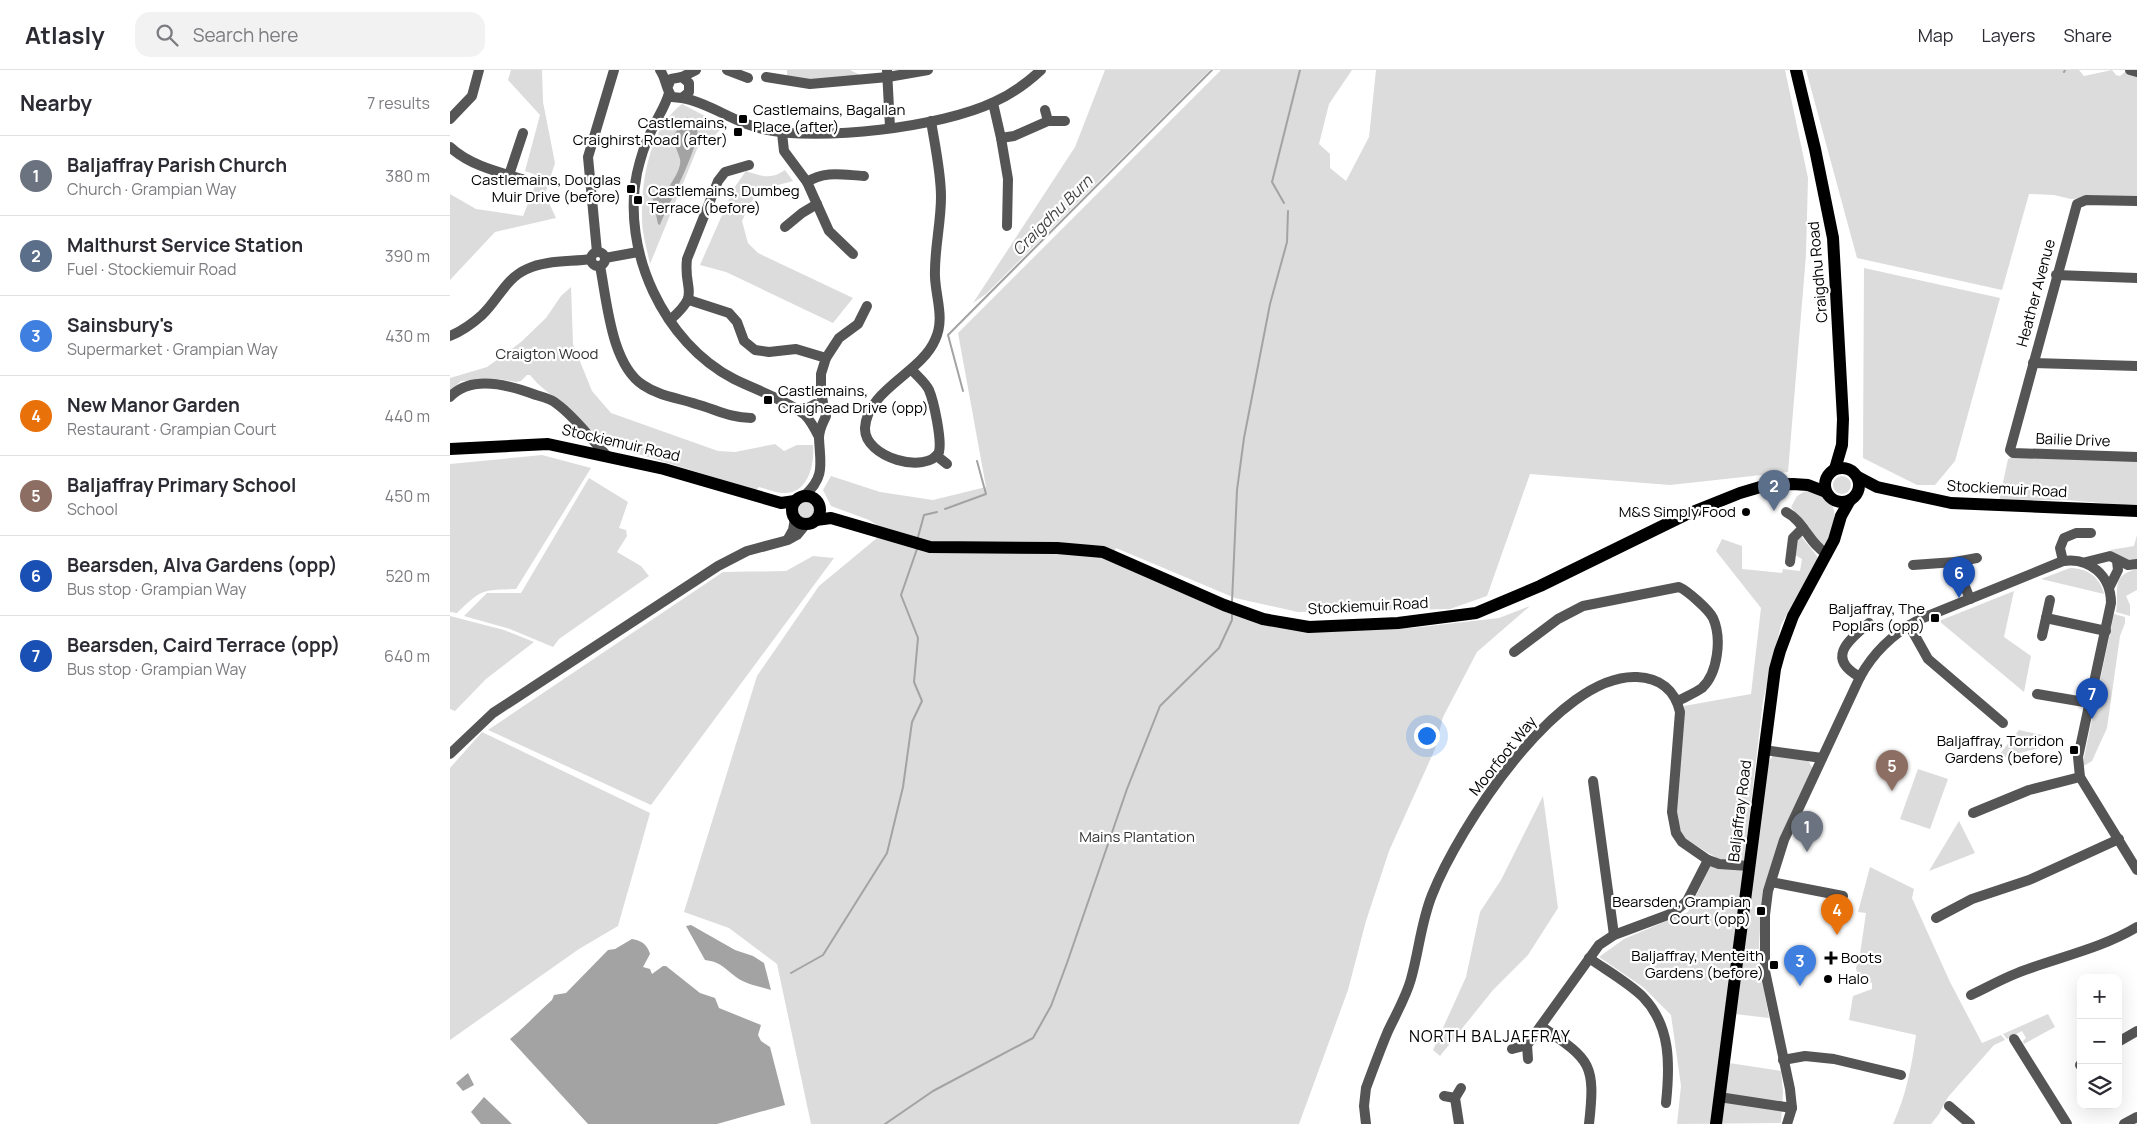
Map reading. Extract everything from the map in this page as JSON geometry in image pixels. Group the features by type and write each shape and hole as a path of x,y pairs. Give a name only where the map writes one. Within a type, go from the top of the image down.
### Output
{"main road":[{"name":"Craigdhu Road","path":"1796,70 1834,238 1842,393 1842,445 1831,473"},
{"name":"Stockiemuir Road","path":"450,448 548,444 608,456 664,469 781,503 802,519 831,518 930,547 1057,548 1103,552 1255,616 1309,627 1398,623 1476,613 1540,586 1686,515 1740,493 1767,485 1808,485 1830,496"},
{"name":"Craigdhu Road","path":"1842,445 1854,473"},
{"name":"Stockiemuir Road","path":"1808,485 1831,473"},
{"path":"1841,516 1830,496 1831,473 1854,473 1860,483 1854,497"},
{"name":"Stockiemuir Road","path":"1854,473 1877,487 1951,503 2137,511"},
{"path":"1830,496 1842,502 1877,487"},
{"name":"Baljaffray Road","path":"1716,1124 1771,696 1780,651 1801,600 1838,532 1841,516 1854,497"},
{"name":"Stockiemuir Road","path":"781,503 809,498 831,518"},
{"path":"809,498 820,515 802,519 792,507 809,498"}],"street":[{"path":"450,119 472,96 479,70"},
{"path":"766,77 810,84 928,70"},
{"path":"2130,70 2137,72"},
{"path":"610,71 588,157 598,259 619,355 635,379 667,396 694,403 732,417 751,418"},
{"path":"661,71 682,85 698,101 746,125 782,133 829,134 931,122 993,103 1017,90 1036,72"},
{"path":"731,71 748,78"},
{"path":"887,74 890,127"},
{"path":"682,85 666,106 649,134 637,174 634,211 638,252 658,302 693,348 722,372 794,408 826,416 822,422 819,437"},
{"path":"993,103 1008,179 1007,226"},
{"path":"1045,110 1048,121"},
{"path":"1001,138 1014,136 1048,121 1065,120"},
{"path":"911,370 923,381 931,396 940,445 937,456 927,462 892,458 878,452 867,439 865,428 873,406 911,370 932,346 940,321 935,283 935,261 941,186 931,122"},
{"path":"509,175 523,133"},
{"path":"782,133 783,145 787,156 807,182 832,235 853,254"},
{"path":"450,147 459,156 522,180"},
{"path":"670,320 686,306 689,300 691,294 687,270 688,259 718,180 725,172 749,165"},
{"path":"807,182 831,173 864,176"},
{"name":"Heather Avenue","path":"2010,450 2056,275 2077,204 2086,200 2137,201"},
{"path":"785,227 802,213 818,204"},
{"path":"1007,213 1018,213"},
{"path":"450,336 461,331 482,315 509,282 525,270 537,265 598,259 638,252"},
{"path":"2056,275 2137,278"},
{"path":"689,300 729,313 737,322 744,341 756,350 769,352 796,349 826,358"},
{"path":"809,498 822,464 819,437 813,412 821,393 821,374 826,358 839,338 856,321 867,306"},
{"path":"2033,363 2137,366"},
{"path":"450,397 457,389 483,383 503,384 556,402 608,456"},
{"path":"813,412 816,424 822,422"},
{"name":"Bailie Drive","path":"2010,450 2013,453 2137,456"},
{"path":"937,456 947,464"},
{"path":"1786,512 1793,516 1817,546 1827,554"},
{"path":"450,754 493,712 718,566 747,551 788,540 797,535 802,519"},
{"path":"1790,562 1792,538 1803,528"},
{"path":"2063,561 2060,548 2064,538 2076,533 2091,534"},
{"path":"2086,562 2110,556 2117,569"},
{"path":"1913,565 1955,562 1977,558"},
{"path":"2101,559 2098,566 2110,586"},
{"path":"1787,1124 1792,1108 1790,1089 1765,971 1765,915 1770,882 1784,840 1860,677 1875,654 1888,640 1909,625 1970,599 2063,561 2077,560 2086,562 2108,577 2117,569 2132,564"},
{"path":"1955,562 1970,599"},
{"path":"2117,569 2110,586 2111,602 2106,631 2078,757 2080,777 2137,870"},
{"path":"1514,652 1558,618 1583,606 1679,587 1712,616 1717,629 1715,669 1711,677 1701,688 1678,701 1680,712 1672,823 1682,842 1708,860 1719,864 1749,866"},
{"path":"2042,636 2050,600"},
{"path":"2046,618 2106,631"},
{"path":"1860,677 1845,667 1842,660 1843,649 1847,642 1869,623"},
{"path":"1909,625 1928,659 2003,723"},
{"name":"Moorfoot Way","path":"1366,1124 1364,1106 1366,1088 1411,979 1420,932 1432,894 1451,856 1500,779 1537,733 1576,699 1608,682 1636,677 1659,682 1671,690 1678,701"},
{"path":"2037,694 2090,703"},
{"path":"1764,750 1822,758"},
{"path":"1973,812 2029,790 2080,777"},
{"path":"1593,781 1614,935"},
{"path":"1936,918 1972,899 2029,880 2119,840"},
{"path":"1512,1049 1527,1045 1599,944 1614,935 1673,913 1682,906 1708,860"},
{"path":"1770,882 1843,896"},
{"path":"1972,995 2026,970 2124,935 2137,927"},
{"path":"1589,958 1642,996 1658,1018 1668,1044 1670,1070 1666,1102"},
{"path":"1541,1026 1575,1049 1588,1064 1592,1084 1589,1124"},
{"path":"2122,1040 2137,1031"},
{"path":"2014,1039 2067,1124"},
{"path":"1527,1045 1528,1060"},
{"path":"1783,1060 1805,1056 1825,1058 1902,1075"},
{"path":"1459,1124 1450,1097 1461,1088"},
{"path":"1719,1097 1792,1108"},
{"path":"1949,1106 1970,1124"},
{"path":"2124,1124 2137,1117"}],"green space":[{"path":"511,70 542,70 543,102 555,163 545,194 556,218 495,232 450,280 450,194 476,209 523,216 539,176 525,171 540,115 508,80"},
{"path":"787,70 850,70 860,75 819,81 787,77"},
{"path":"1105,70 1210,70 986,294 973,303 1075,147"},
{"name":"Mains Plantation","path":"1221,70 1352,70 1329,104 1319,144 1330,154 1330,168 1346,181 1369,137 1376,70 1785,70 1808,178 1806,255 1788,472 1670,485 1530,474 1487,596 1450,609 1298,612 1235,598 1116,548 1112,558 1259,624 1294,629 1412,628 1499,618 1530,606 1477,652 1443,717 1435,749 1389,851 1366,921 1348,990 1299,1124 811,1124 777,964 729,928 684,912 757,676 819,586 877,538 906,544 869,520 831,506 823,490 831,476 880,492 933,500 986,487 958,333"},
{"path":"1806,70 2079,70 2084,76 2112,70 2116,75 2120,76 2125,72 2137,75 2137,198 2094,197 2071,199 2054,195 2029,194 2002,290 1857,258"},
{"path":"682,104 724,126 714,136 702,137 650,264 642,224 643,188 646,172 655,141 662,127 671,114"},
{"path":"785,170 793,181 759,190 750,204 742,221 748,243 758,253 853,298 833,323 726,272 700,265 734,188 746,171 761,176 770,176"},
{"path":"1864,268 2000,298 1955,461 1935,485 1917,485 1863,458"},
{"name":"Craigton Wood","path":"571,287 573,344 592,391 611,413 718,451 735,452 775,444 784,451 797,445 813,445 813,461 804,484 792,492 783,493 759,487 756,490 609,445 530,375 516,382 499,379 461,381 450,391 450,378 487,367 521,342 546,318 561,296"},
{"path":"542,455 591,468 516,589 483,592 457,613 450,612 450,464"},
{"path":"2015,456 2137,460 2137,506 2066,500 1999,501 2008,459"},
{"path":"1842,476 1848,479 1851,485 1848,491 1842,494 1836,491 1833,485 1836,479"},
{"path":"589,478 628,502 619,528 626,530 627,536 617,552 641,566 649,576 559,639 553,647 510,629 464,616 487,593 521,593"},
{"path":"1807,490 1826,497 1831,502 1833,508 1833,527 1825,545 1819,543 1791,507 1797,496"},
{"path":"803,502 809,502 814,507 812,516 803,518 798,513 798,507"},
{"path":"2137,535 2137,560 2126,559 2110,550 2134,546"},
{"path":"1801,536 1817,556 1817,560 1781,625 1763,701 1745,855 1767,763 1774,755 1807,759 1813,769 1761,915 1759,944 1761,973 1769,1018 1735,1014 1729,1063 1781,1071 1783,1092 1781,1123 1677,1124 1681,1086 1671,1015 1643,987 1599,957 1624,939 1688,912 1715,857 1685,839 1681,833 1676,812 1684,706 1751,694 1761,608 1716,551 1722,539 1742,546 1742,569 1782,573 1783,569 1800,571 1802,559 1795,555 1796,539"},
{"path":"813,556 834,558 651,805 488,730 723,572 786,571"},
{"path":"2070,568 2082,570 2096,578 2104,594 2041,579"},
{"path":"2137,569 2137,590 2126,596 2130,605 2130,616 2116,612 2119,580 2128,572"},
{"path":"2014,591 2004,637 2031,656 2024,692 1939,621"},
{"path":"2114,614 2125,617 2125,623 2120,636 2107,728 2092,761 2082,767"},
{"path":"450,616 504,630 534,642 486,679 455,711 450,709"},
{"path":"2019,730 2067,740 1995,760"},
{"path":"482,732 650,813 618,926 579,949 450,1040 450,768"},
{"path":"1918,769 1948,779 1930,829 1900,819"},
{"path":"1543,796 1558,908 1528,955 1493,990 1440,1056 1433,1050 1466,977 1480,912 1501,880"},
{"path":"1959,821 1975,853 1929,871"},
{"path":"1870,867 1914,889 1912,898 1950,982 1982,1043 2001,1035 2005,1040 1994,1045 1948,1097 1931,1124 1893,1124 1908,1080 1916,1035 1849,1020 1853,996 1872,989 1872,983 1858,976 1856,968 1866,913 1858,912"},
{"path":"2048,1014 2055,1027 2024,1044 2023,1041 2026,1038 2022,1031 2007,1039 2003,1034"}],"shaded area":[{"path":"687,117 697,127 694,147 660,225 658,224 652,196 666,192 678,171 680,159 673,136"},
{"path":"691,925 735,950 753,956 764,963 771,990 744,982 719,964 705,960 686,926"},
{"path":"632,939 646,945 650,954 643,967 650,969 652,974 666,966 700,993 715,998 719,1008 761,1025 758,1035 761,1041 770,1047 785,1105 717,1124 588,1124 510,1039 552,1000 554,995 566,993 608,950 615,949"},
{"path":"468,1073 474,1085 463,1091 456,1083"},
{"path":"484,1097 512,1124 481,1124 471,1112"}],"waterway":[{"name":"Craigdhu Burn","path":"963,391 948,335 1212,70"},
{"path":"1284,203 1272,182 1300,70"},
{"path":"1232,602 1237,490 1244,438 1270,304 1287,242 1288,211"},
{"path":"945,509 986,494 977,461"},
{"path":"918,537 924,515 937,512"},
{"path":"791,973 823,955 887,853 903,787 912,722 922,701 914,682 918,638 901,595 917,549"},
{"path":"885,1124 933,1091 1033,1038 1051,1006 1127,789 1160,706 1219,648 1232,620 1232,614"}],"place":[{"name":"Castlemains, Bagallan Place (after)","path":"743,119"},
{"name":"Castlemains, Craighirst Road (after)","path":"738,132"},
{"name":"Castlemains, Douglas Muir Drive (before)","path":"631,189"},
{"name":"Castlemains, Dumbeg Terrace (before)","path":"638,200"},
{"name":"Castlemains, Craighead Drive (opp)","path":"768,400"},
{"name":"Malthurst Service Station","path":"1774,511"},
{"name":"M&S Simply Food","path":"1746,512"},
{"name":"Bearsden, Alva Gardens (opp)","path":"1959,598"},
{"name":"Baljaffray, The Poplars (opp)","path":"1935,618"},
{"name":"Bearsden, Caird Terrace (opp)","path":"2092,719"},
{"name":"Baljaffray, Torridon Gardens (before)","path":"2074,750"},
{"name":"Baljaffray Primary School","path":"1892,791"},
{"name":"Baljaffray Parish Church","path":"1807,852"},
{"name":"Bearsden, Grampian Court (opp)","path":"1761,911"},
{"name":"New Manor Garden","path":"1837,935"},
{"name":"Boots","path":"1831,958"},
{"name":"Baljaffray, Menteith Gardens (before)","path":"1774,965"},
{"name":"Halo","path":"1828,979"},
{"name":"Sainsbury's","path":"1800,986"}],"district":[{"name":"NORTH BALJAFFRAY","path":"1490,1036"}]}
